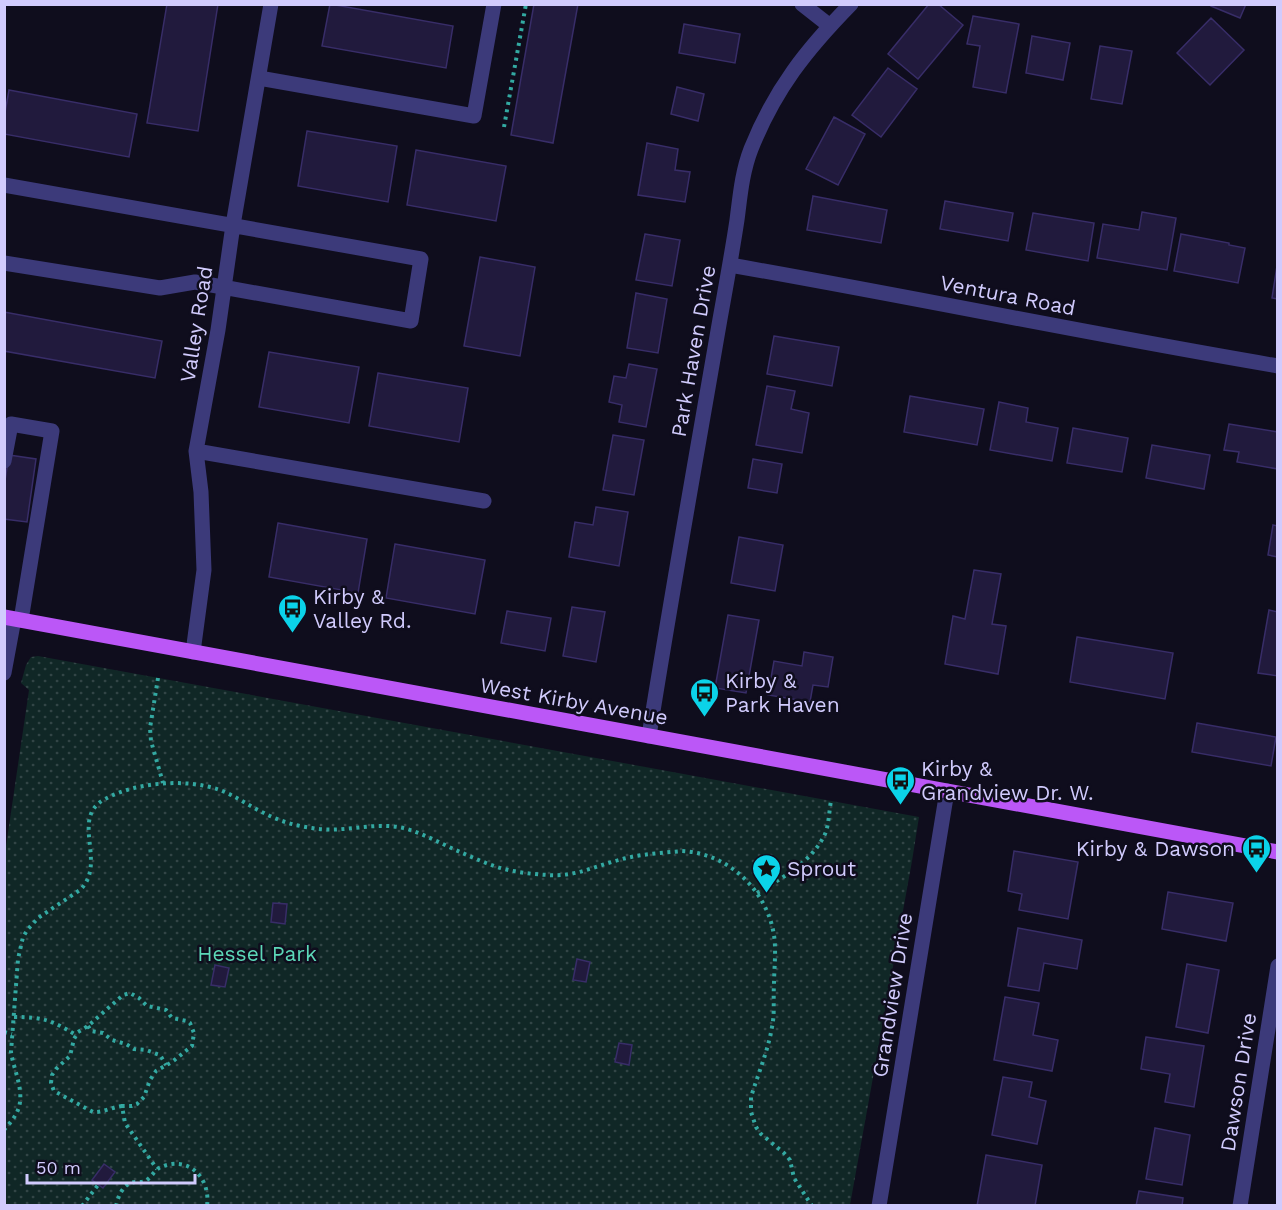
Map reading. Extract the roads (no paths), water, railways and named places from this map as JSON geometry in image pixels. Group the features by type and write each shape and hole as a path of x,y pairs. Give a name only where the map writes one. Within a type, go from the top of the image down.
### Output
{"main road":[{"name":"West Kirby Avenue","path":"13,619 1278,852"}],"street":[{"name":"Valley Road","path":"193,652 204,570 201,492 196,451 271,4"},
{"path":"259,78 474,116 494,4"},
{"path":"802,4 830,26"},
{"name":"Park Haven Drive","path":"649,736 744,172 750,151 768,112 789,76 815,42 851,4"},
{"path":"4,185 421,259 411,321 195,282 160,288 4,263"},
{"name":"Ventura Road","path":"730,265 1278,366"},
{"path":"4,461 11,424 52,431 4,673"},
{"path":"196,451 483,501"},
{"name":"Grandview Drive","path":"879,1206 947,791"},
{"name":"Dawson Drive","path":"1240,1206 1278,966"}],"place":[{"name":"Kirby & Valley Rd.","path":"292,634"},
{"name":"Kirby & Park Haven","path":"704,718"},
{"name":"Kirby & Grandview Dr. W.","path":"900,806"},
{"name":"Kirby & Dawson","path":"1256,874"},
{"name":"Sprout","path":"766,894"}],"park label":[{"name":"Hessel Park","path":"257,953"}]}
